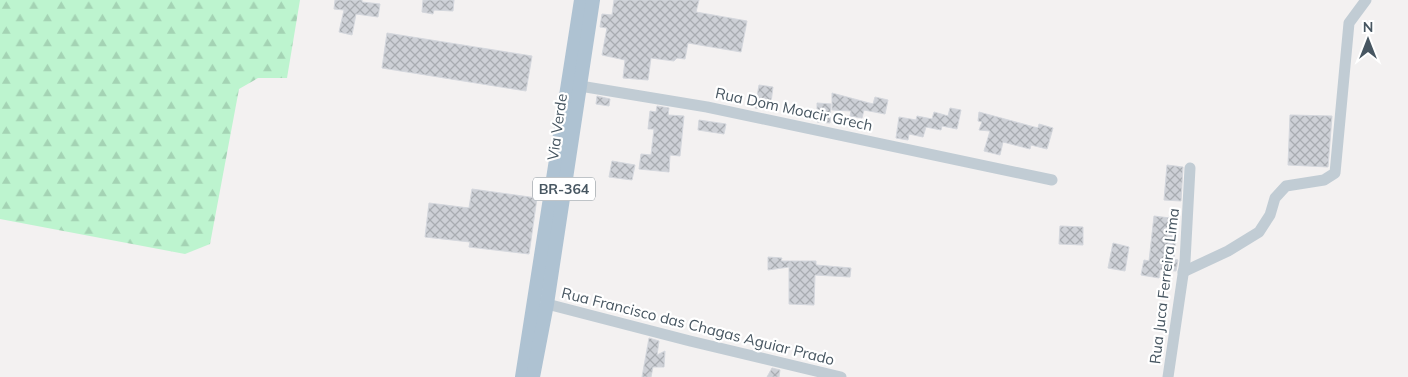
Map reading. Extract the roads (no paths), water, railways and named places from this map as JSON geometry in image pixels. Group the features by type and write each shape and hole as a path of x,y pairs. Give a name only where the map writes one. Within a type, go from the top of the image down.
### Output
{"main road":[{"name":"Via Verde","path":"533,377 547,304 580,86 581,0"},
{"name":"Via Verde","path":"522,377 581,0"}],"street":[{"path":"1183,272 1228,251 1259,232 1270,215 1274,198 1286,186 1324,180 1335,172 1349,23 1366,0"},
{"name":"Rua Dom Moacir Grech","path":"580,86 707,107 1052,180"},
{"name":"Rua Juca Ferreira Lima","path":"1168,377 1183,272 1190,168"},
{"name":"Rua Francisco das Chagas Aguiar Prado","path":"547,304 841,377"}]}
